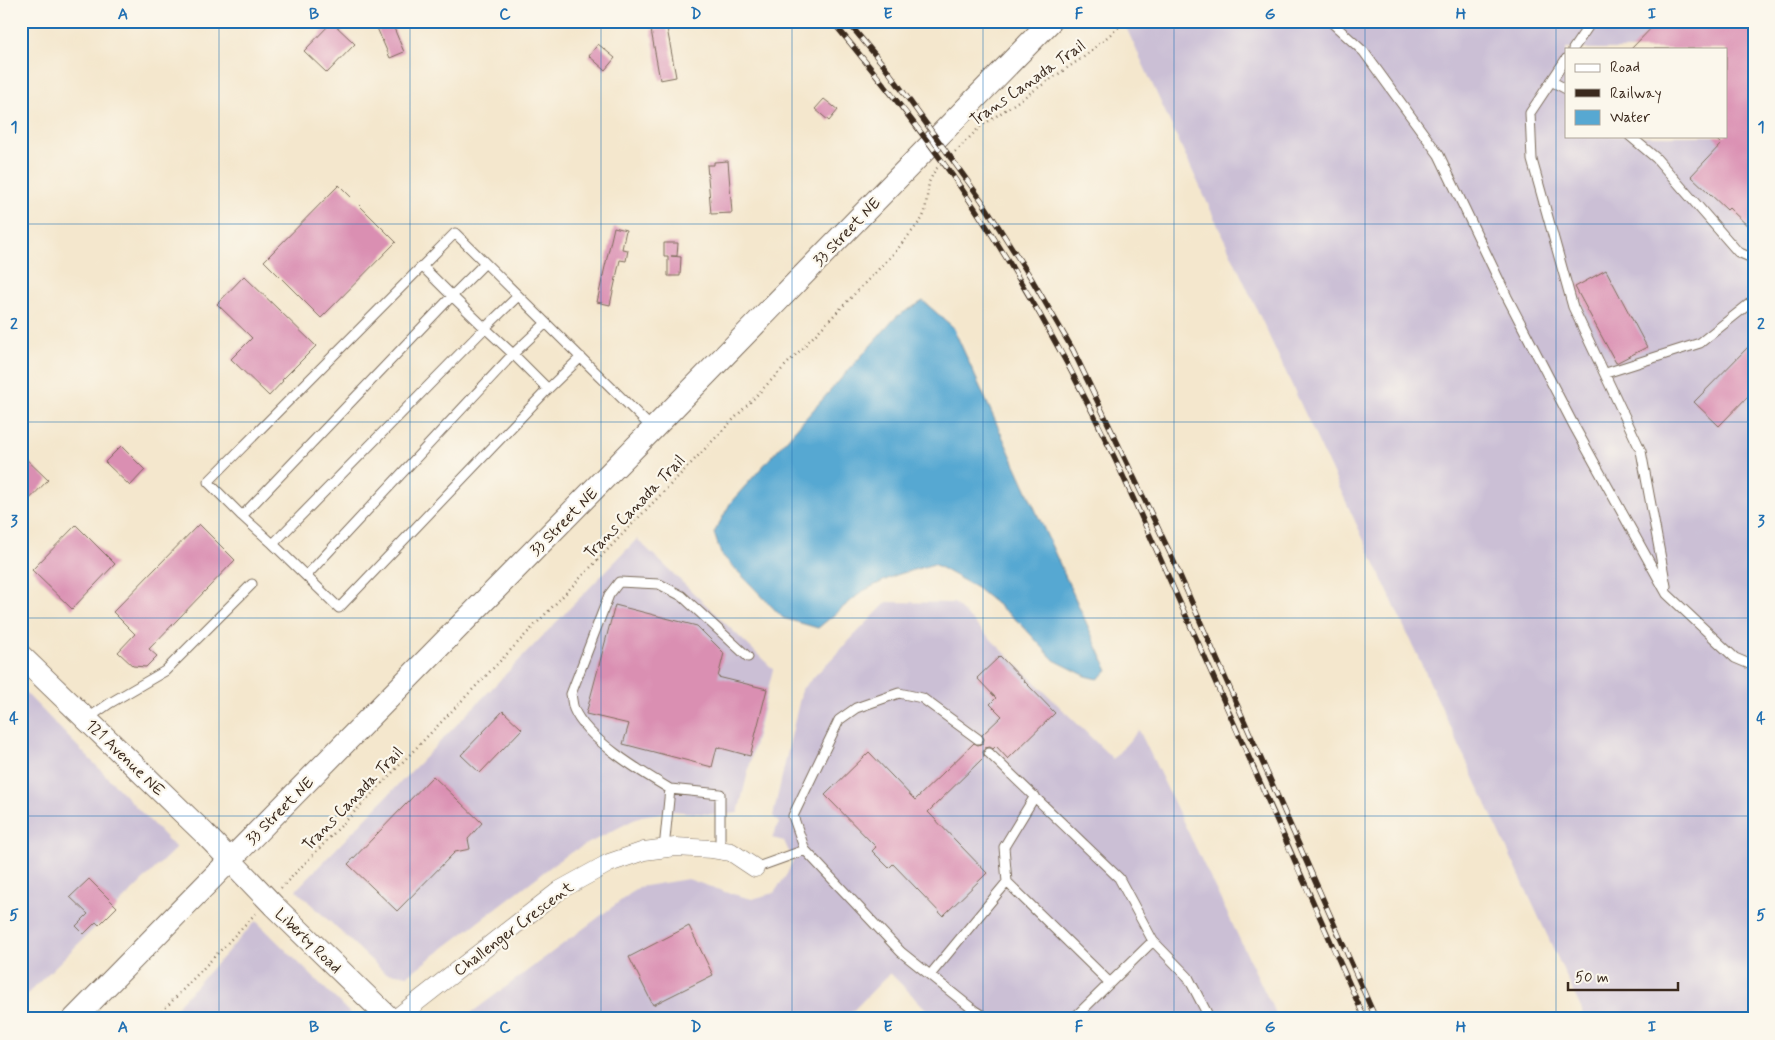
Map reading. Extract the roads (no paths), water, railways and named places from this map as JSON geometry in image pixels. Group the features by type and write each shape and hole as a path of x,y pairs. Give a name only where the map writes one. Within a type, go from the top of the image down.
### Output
{"street":[{"name":"33 Street NE","path":"74,1019 1051,21"},
{"name":"121 Avenue NE","path":"21,656 230,860"},
{"name":"Challenger Crescent","path":"395,1019 560,890 609,863 644,851 675,847 731,852 755,868"},
{"name":"Liberty Road","path":"230,860 390,1019"}],"lane":[{"path":"1330,21 1364,52 1439,155 1511,306 1667,594 1735,658 1754,666"},
{"path":"1574,48 1592,21"},
{"path":"1565,60 1530,113 1532,160 1574,307 1641,451 1667,594"},
{"path":"1551,81 1565,88"},
{"path":"1632,138 1656,158 1738,252 1754,259"},
{"path":"581,358 548,389 340,608 208,482 455,233 653,429"},
{"path":"242,516 485,263"},
{"path":"422,266 548,389"},
{"path":"272,544 518,296"},
{"path":"1606,373 1700,343 1754,300"},
{"path":"306,576 513,354 546,323"},
{"path":"720,850 720,794 670,789 627,763 589,730 574,710 571,694 609,595 619,582 659,584 682,596 748,657"},
{"path":"87,719 110,703 165,671 252,584"},
{"path":"978,739 922,698 899,693 856,708 839,720 793,816 805,850 901,952 975,1011 988,1019"},
{"path":"989,752 1119,878 1153,942 1188,977 1210,1019"},
{"path":"664,849 670,789"},
{"path":"1035,796 1004,847 1008,882 1110,983"},
{"path":"755,868 805,850"},
{"path":"930,975 1008,882"},
{"path":"1073,1019 1153,942"}],"water":[{"path":"923,301 953,327 1108,671 1098,679 1086,676 1054,660 1021,624 977,588 934,564 896,575 863,591 818,628 783,618 721,554 714,533 731,502 896,317"}],"railway":[{"path":"832,21 906,112 958,183 1013,268 1050,331 1100,428 1136,505 1365,1019"},
{"path":"847,21 886,68 982,201 1031,278 1073,350 1170,553 1376,1019"}]}
